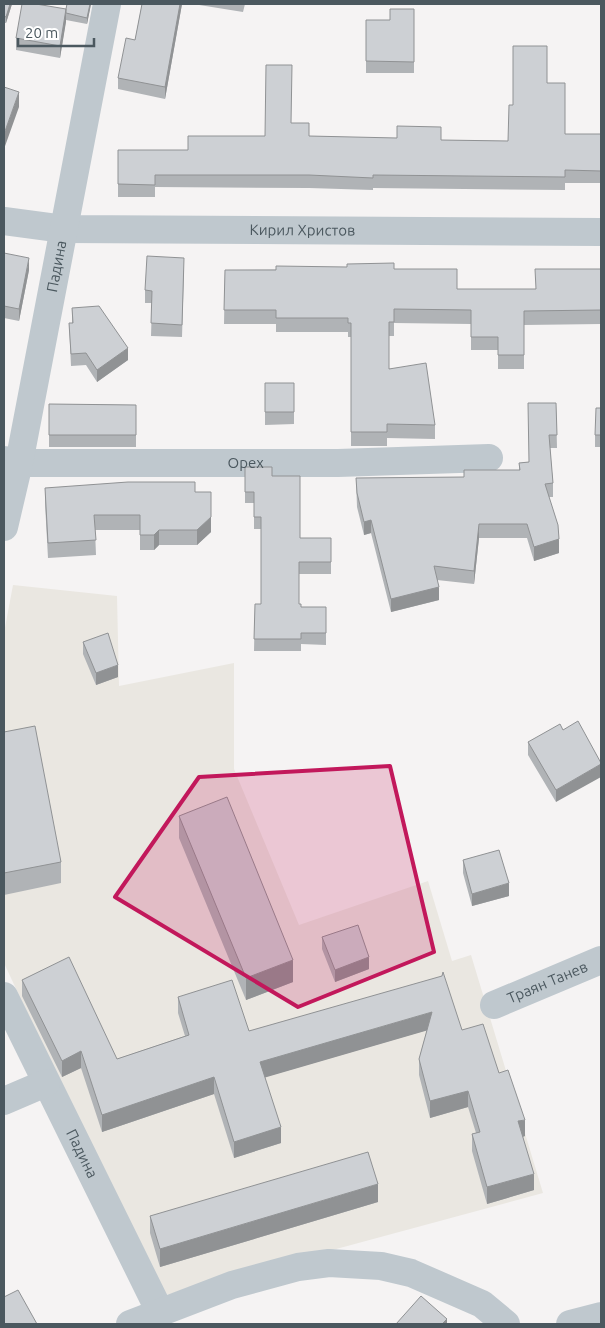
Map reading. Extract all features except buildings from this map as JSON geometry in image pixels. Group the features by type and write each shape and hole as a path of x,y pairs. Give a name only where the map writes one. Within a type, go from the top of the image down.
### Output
{"street":[{"name":"Падина","path":"4,527 11,462 64,229 107,4"},
{"name":"Кирил Христов","path":"4,221 64,229 601,232"},
{"name":"Орех","path":"11,462 338,463 489,458"},
{"name":"Траян Танев","path":"494,1005 601,960"},
{"name":"Падина","path":"4,996 160,1312"},
{"path":"4,1101 46,1083"},
{"path":"130,1324 232,1286 298,1266 329,1263 380,1266 411,1273 482,1304 506,1324"},
{"path":"570,1324 601,1316"}],"highlighted area":[{"path":"390,766 434,952 298,1007 115,897 199,777"}],"shaded area":[{"path":"13,585 117,596 119,686 234,663 234,769 299,925 428,881 452,961 471,955 543,1193 166,1295 58,1079 4,963 4,633"}]}
